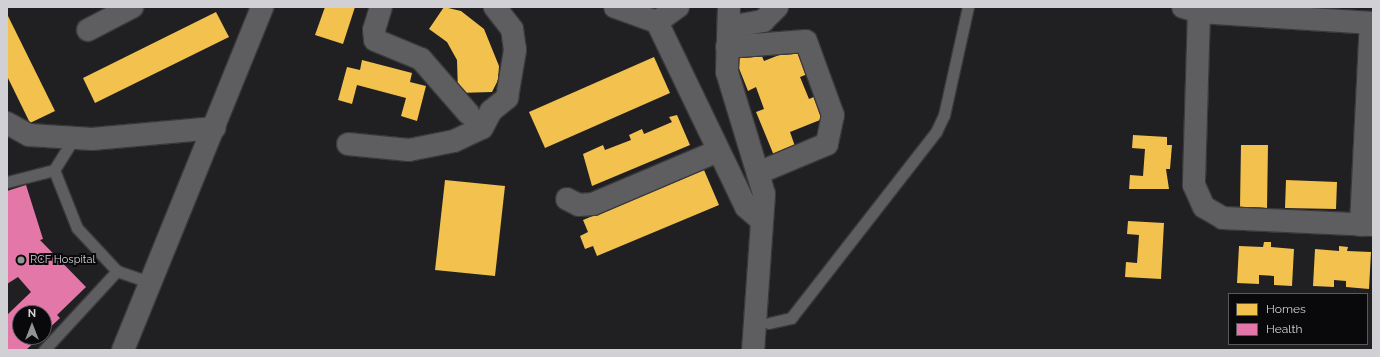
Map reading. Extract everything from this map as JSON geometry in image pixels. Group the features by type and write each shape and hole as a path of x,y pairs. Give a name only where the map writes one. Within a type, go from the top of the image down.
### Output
{"street":[{"path":"88,30 132,7"},
{"path":"123,350 215,128 262,7"},
{"path":"381,7 374,30 375,40 421,59 468,113"},
{"path":"348,144 409,150 454,141 464,135 482,128 491,111 506,98 515,50 512,29 495,7"},
{"path":"615,7 657,22 746,207 760,219"},
{"path":"657,22 678,7"},
{"path":"728,27 763,22 777,7"},
{"path":"1191,10 1372,23 1367,225 1223,218 1204,207 1194,185 1191,10"},
{"path":"728,27 730,86 764,194 760,219 754,350"},
{"path":"728,27 806,41 833,115 827,144 758,173"},
{"path":"464,135 462,124 468,113 481,109 491,111"},
{"path":"7,123 29,135 74,138 215,128"},
{"path":"568,199 579,205 593,204 718,151"}],"lane":[{"path":"769,323 791,318 936,132 944,115 968,7"},
{"path":"7,182 54,170 74,138"},
{"path":"54,170 77,228 117,271 152,283"},
{"path":"44,350 117,271"}],"building: Homes":[{"path":"325,7 355,7 343,44 315,35"},
{"path":"444,7 461,11 484,29 499,66 498,80 492,92 458,93 457,60 447,42 429,29"},
{"path":"216,12 229,37 95,103 83,78"},
{"path":"7,14 55,111 30,123 7,76"},
{"path":"802,46 813,72 800,77 809,99 821,94 830,116 790,132 796,149 775,158 756,112 764,109 756,87 748,91 735,58 759,49 764,61"},
{"path":"654,57 670,93 545,148 529,112"},
{"path":"362,60 412,73 410,82 426,86 417,121 401,116 406,98 357,85 352,104 338,100 347,67 360,70"},
{"path":"677,115 690,145 592,186 583,154 603,145 605,150 631,140 629,135 642,129 644,134 672,122 669,117"},
{"path":"1133,135 1167,137 1167,145 1172,145 1170,169 1166,169 1169,189 1129,189 1130,175 1143,176 1145,149 1132,148"},
{"path":"1241,145 1268,145 1267,208 1240,207"},
{"path":"704,170 719,205 597,256 593,246 585,249 580,236 588,232 583,220"},
{"path":"445,180 505,186 495,276 435,270"},
{"path":"1286,180 1337,182 1336,209 1285,208"},
{"path":"1128,221 1164,223 1161,279 1125,277 1126,262 1137,263 1139,235 1127,234"},
{"path":"1264,242 1271,242 1271,247 1294,249 1292,286 1274,285 1274,276 1259,275 1259,284 1237,283 1239,246 1263,247"},
{"path":"1339,246 1348,247 1347,251 1371,252 1369,289 1346,287 1346,281 1334,280 1334,287 1313,286 1315,249 1339,251"}],"building: Health":[{"path":"26,185 43,239 40,240 86,287 57,315 60,318 52,326 52,305 17,305 31,292 18,277 7,284 7,191"},
{"path":"12,310 12,345 31,345 26,350 7,350 7,315"}],"place":[{"name":"RCF Hospital","path":"21,260"}]}
